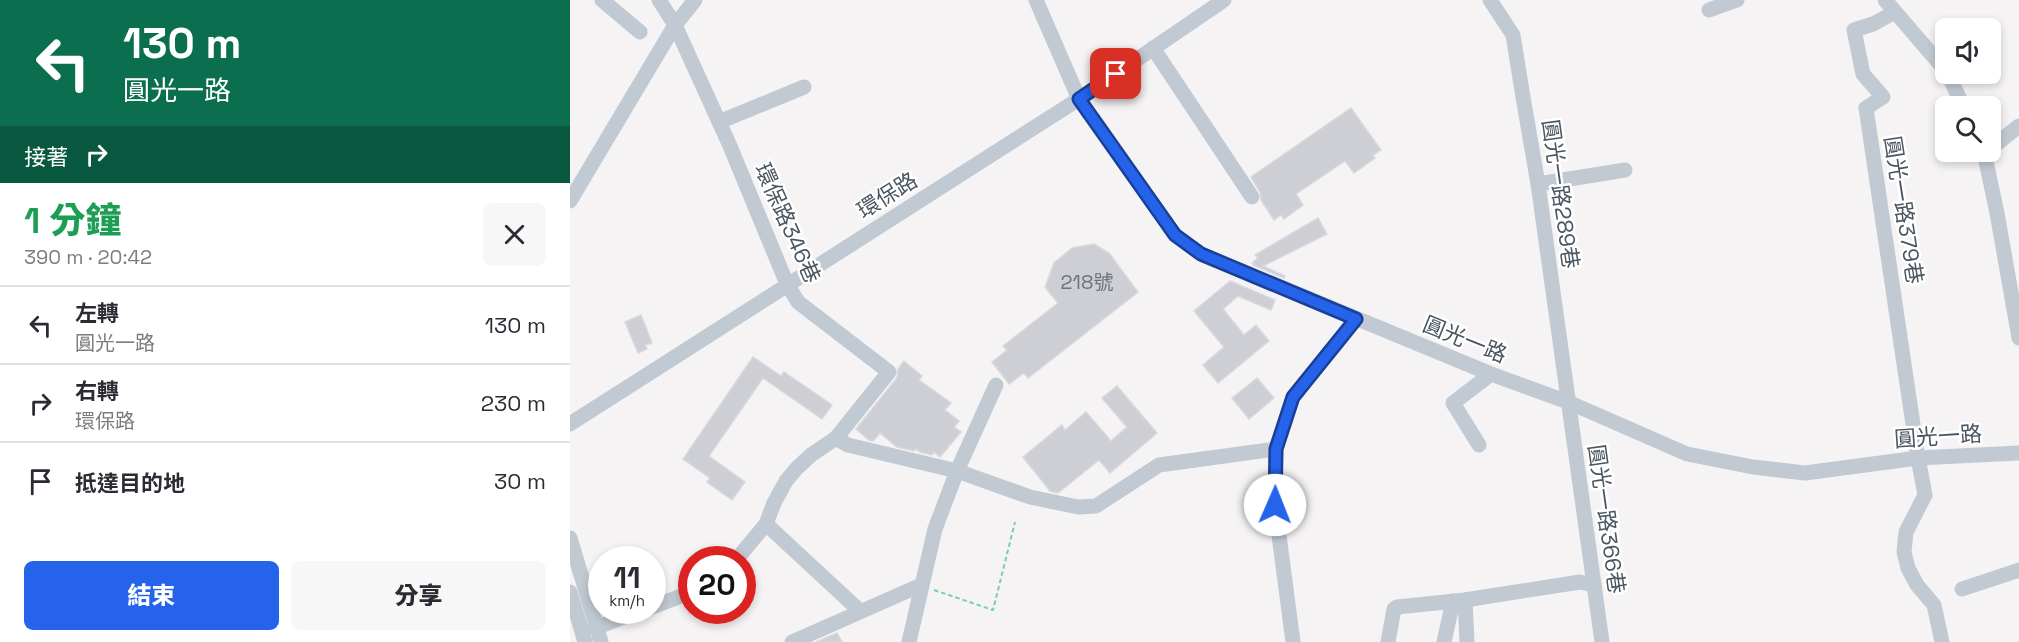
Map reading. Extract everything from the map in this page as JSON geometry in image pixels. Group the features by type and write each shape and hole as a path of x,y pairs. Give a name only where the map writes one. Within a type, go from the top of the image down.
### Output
{"street":[{"path":"602,0 640,32"},
{"name":"環保路346巷","path":"659,0 675,25 719,122 787,284 798,302 889,372 836,438"},
{"path":"570,201 675,25 695,0"},
{"name":"圓光一路","path":"1036,0 1079,99 1175,235 1201,254 1491,374 1568,402 1687,454 1753,467 1805,473 1918,458 2019,453"},
{"name":"環保路","path":"570,424 1079,99 1224,0"},
{"name":"圓光一路289巷","path":"1490,0 1513,35 1538,184 1568,402"},
{"path":"1709,10 1737,0"},
{"path":"1885,0 1935,58"},
{"name":"圓光一路379巷","path":"1895,12 1874,24 1854,30 1863,74 1883,97 1866,108 1918,458"},
{"path":"1153,48 1252,197"},
{"path":"719,122 804,87"},
{"path":"2001,140 2019,126"},
{"path":"1989,162 2019,338"},
{"path":"1538,184 1625,170"},
{"path":"1293,642 1275,505 1276,449 1293,397 1356,319"},
{"path":"1479,444 1453,403 1491,374"},
{"path":"909,642 935,529 957,471 996,385"},
{"name":"圓光一路366巷","path":"1568,402 1602,642"},
{"path":"747,546 765,524 774,503 796,468 836,438 848,445 957,471 1030,497 1078,507 1096,506 1159,465 1276,449"},
{"path":"1918,458 1925,495 1905,532 1904,552 1908,568 1917,585 1934,605 1939,618 1942,642"},
{"path":"765,524 861,611"},
{"path":"570,538 598,635 617,624"},
{"path":"1962,589 2019,570"},
{"path":"1388,642 1394,609 1397,607 1459,601 1580,582 1594,585"},
{"path":"792,642 921,585"},
{"path":"570,592 585,642"},
{"path":"1444,642 1459,601"},
{"path":"1459,601 1467,642"}],"path":[{"path":"921,585 993,610 1015,522"}],"building":[{"path":"1351,108 1381,150 1373,155 1375,158 1354,173 1345,161 1296,194 1303,205 1284,219 1281,215 1274,220 1261,200 1260,192 1251,177"},
{"path":"1318,218 1327,234 1263,266 1285,276 1284,278 1253,265 1252,263 1258,258 1255,255"},
{"path":"1094,244 1109,253 1138,292 1028,378 1024,373 1009,384 992,362 1007,350 1003,346 1058,303 1045,287 1054,263 1072,248"},
{"path":"1230,281 1275,300 1271,310 1238,296 1223,309 1244,335 1256,325 1269,341 1218,383 1203,365 1224,347 1194,311"},
{"path":"641,315 652,343 645,345 647,349 638,353 625,322"},
{"path":"753,357 781,376 784,372 832,405 822,419 763,378 709,456 745,482 732,500 707,482 710,478 683,459"},
{"path":"904,361 922,376 919,380 951,403 945,410 959,421 954,427 961,432 940,457 934,452 932,455 916,449 914,451 897,447 880,433 873,441 869,440 856,429 897,378 898,369"},
{"path":"1257,378 1274,398 1249,419 1232,398"},
{"path":"1117,386 1157,433 1110,473 1099,460 1058,493 1050,491 1023,457 1062,425 1065,430 1086,412 1111,441 1127,427 1102,398"},
{"path":"837,633 842,642 816,642"}],"route":[{"path":"1116,74 1079,99 1175,235 1201,254 1356,319 1293,397 1276,449 1275,505"}]}
